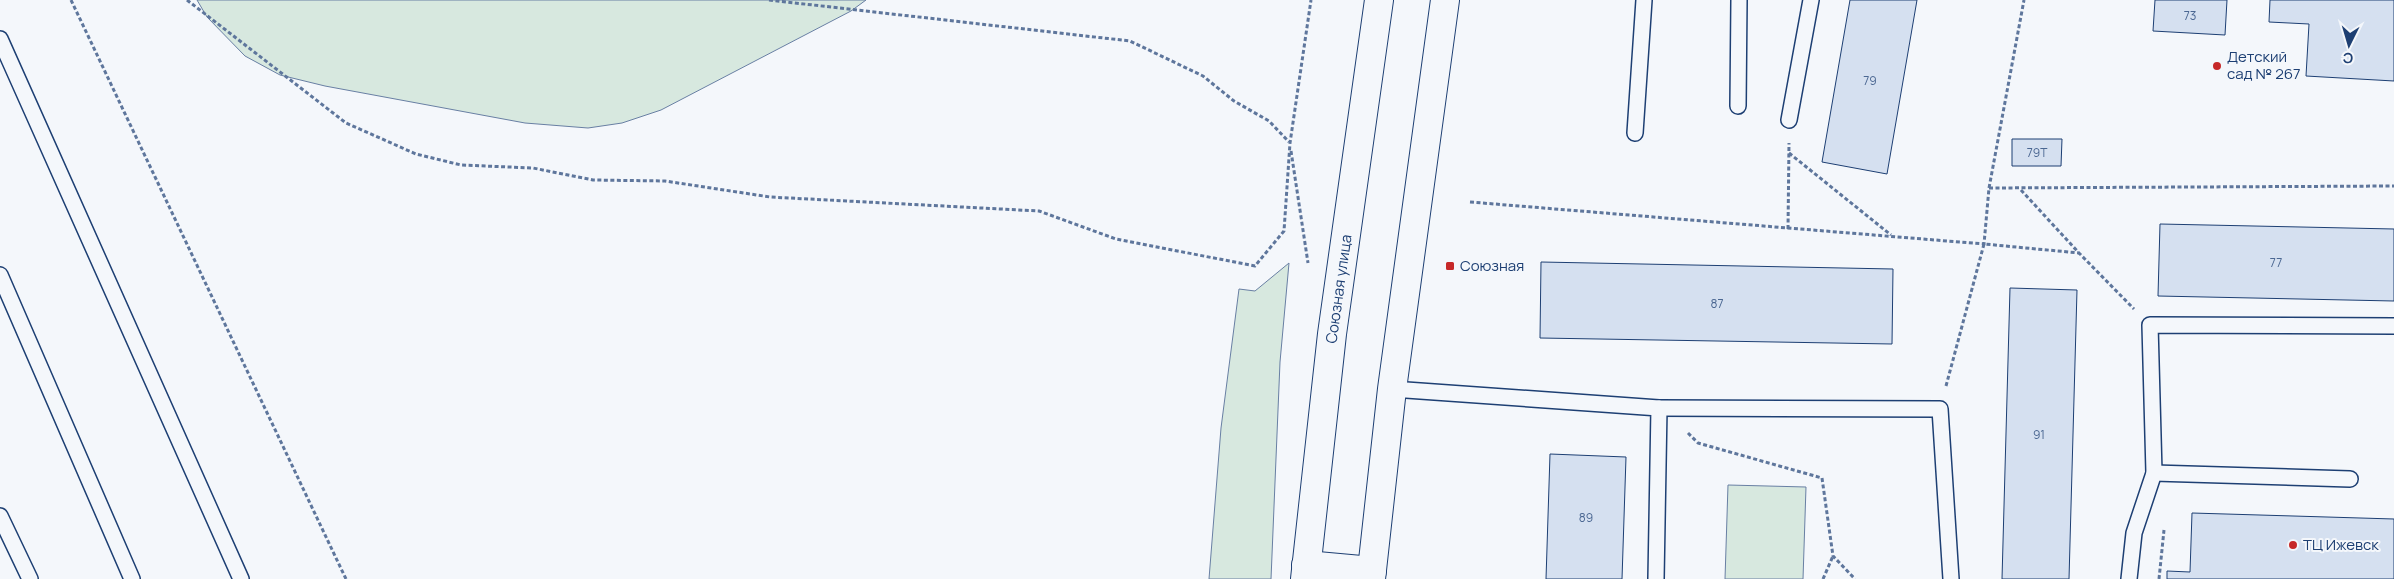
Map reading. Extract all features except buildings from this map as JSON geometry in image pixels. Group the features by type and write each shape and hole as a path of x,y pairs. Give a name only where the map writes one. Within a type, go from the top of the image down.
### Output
{"main road":[{"name":"Союзная улица","path":"1306,572 1332,334 1379,0"},
{"path":"1306,572 1372,575 1392,389 1445,0"}],"lane":[{"path":"1635,133 1644,0"},
{"path":"1738,106 1739,0"},
{"path":"1789,120 1811,0"},
{"path":"0,39 240,579"},
{"path":"0,275 132,579"},
{"path":"2129,579 2134,533 2154,473 2150,325 2394,326"},
{"path":"1392,389 1659,408 1940,409 1950,579"},
{"path":"1656,579 1659,408"},
{"path":"2154,473 2350,479"},
{"path":"0,516 30,579"}],"path":[{"path":"71,0 346,579"},
{"path":"187,0 346,123 416,154 460,165 533,168 593,180 665,181 770,197 1039,211 1116,239 1255,266 1284,230 1290,143 1311,0"},
{"path":"769,0 1130,41 1204,76 1234,101 1269,121 1290,143 1309,265"},
{"path":"1940,409 1984,244 1989,188 2024,0"},
{"path":"1788,228 1789,120"},
{"path":"1789,153 1893,237"},
{"path":"1989,188 2394,186"},
{"path":"2021,189 2078,253 2150,325"},
{"path":"1470,202 2078,253"},
{"path":"1659,408 1698,443 1822,478 1834,556 1823,579"},
{"path":"1834,556 1856,579"}],"shaded area":[{"path":"197,0 866,0 851,11 661,110 622,123 588,128 525,123 325,86 280,75 245,56 207,17"},
{"path":"1289,263 1280,362 1271,579 1209,579 1221,428 1239,289 1255,291"},
{"path":"1728,485 1806,487 1803,579 1725,579"}],"place":[{"name":"Детский сад № 267","path":"2217,66"},
{"name":"Союзная","path":"1450,266"},
{"name":"ТЦ Ижевск","path":"2293,545"}]}
